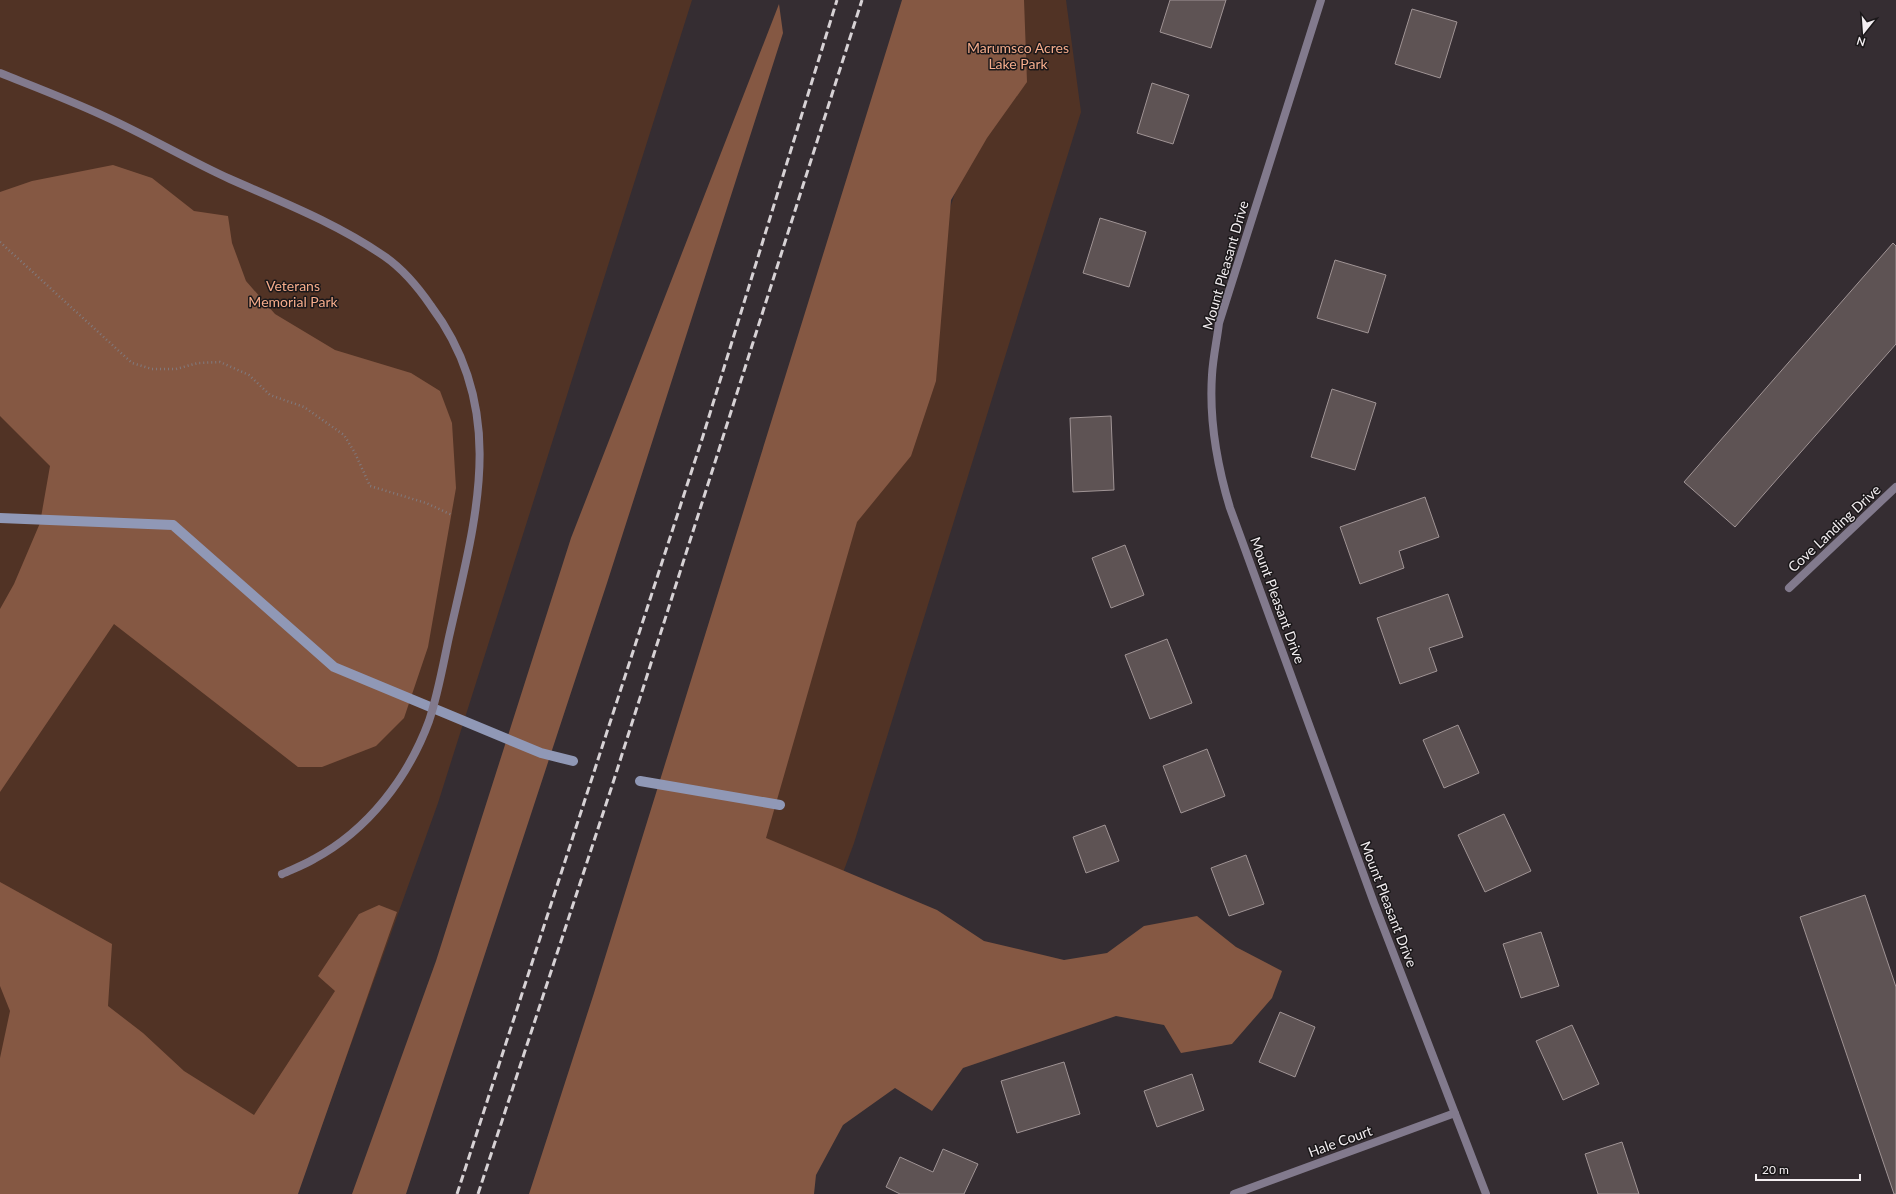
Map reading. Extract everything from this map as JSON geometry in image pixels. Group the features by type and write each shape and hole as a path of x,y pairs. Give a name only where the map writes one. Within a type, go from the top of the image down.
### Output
{"street":[{"name":"Mount Pleasant Drive","path":"1321,0 1219,323 1212,374 1212,427 1221,478 1230,508 1374,903 1486,1194"},
{"path":"0,73 106,117 217,173 338,227 386,258 414,283 442,320 459,353 474,396 481,441 480,478 475,524 433,708 410,764 385,801 353,833 316,859 282,874"},
{"name":"Cove Landing Drive","path":"1789,588 1896,487"},
{"name":"Hale Court","path":"1234,1194 1455,1112"}],"path":[{"path":"0,242 132,363 152,369 170,369 198,363 220,362 249,375 270,395 304,407 344,435 355,453 370,486 426,503 475,524"}],"green space":[{"name":"Veterans Memorial Park","path":"0,0 692,0 438,803 297,1194 0,1194"},
{"path":"902,0 1024,0 1027,82 987,138 951,200 936,381 911,456 857,522 766,838 937,910 984,941 1064,960 1107,953 1144,926 1197,916 1236,947 1282,971 1272,998 1232,1044 1181,1053 1164,1025 1116,1016 963,1068 932,1111 895,1088 843,1125 816,1175 814,1194 529,1194 594,993"},
{"name":"Marumsco Acres Lake Park","path":"958,0 1066,0 1081,112 854,843 724,1194 626,1194 753,824 985,99"},
{"path":"779,4 783,33 607,583 406,1194 352,1194 436,961 571,538"},
{"path":"113,165 152,178 194,211 228,216 232,243 246,281 275,314 335,350 411,373 440,391 452,423 456,488 428,647 404,718 376,746 322,767 298,767 114,624 0,792 0,609 14,584 40,523 50,466 0,416 0,192 32,181"},
{"path":"0,882 112,944 108,1006 143,1033 184,1071 254,1115 335,991 318,976 359,914 379,905 397,912 298,1194 0,1194 0,1058 10,1011 0,986"}],"building":[{"path":"1170,0 1226,0 1211,48 1160,32"},
{"path":"1412,9 1457,22 1440,78 1395,64"},
{"path":"1152,83 1189,95 1173,144 1137,133"},
{"path":"1100,218 1146,232 1129,287 1083,273"},
{"path":"1893,243 1896,246 1896,344 1735,527 1684,482"},
{"path":"1335,260 1386,275 1368,333 1317,318"},
{"path":"1332,389 1376,403 1355,470 1311,457"},
{"path":"1111,416 1114,490 1073,492 1070,418"},
{"path":"1425,497 1439,537 1399,551 1404,568 1360,584 1340,527"},
{"path":"1125,545 1144,595 1111,608 1092,558"},
{"path":"1448,594 1463,637 1429,648 1437,671 1400,684 1377,618"},
{"path":"1167,639 1192,703 1150,719 1125,655"},
{"path":"1458,725 1479,773 1444,788 1423,740"},
{"path":"1207,749 1225,796 1181,813 1163,766"},
{"path":"1504,814 1531,871 1485,892 1458,835"},
{"path":"1105,825 1119,861 1086,873 1073,837"},
{"path":"1246,855 1264,904 1229,916 1211,868"},
{"path":"1865,895 1896,987 1896,1194 1894,1194 1800,917"},
{"path":"1541,932 1559,986 1521,998 1503,944"},
{"path":"1280,1012 1315,1027 1295,1077 1259,1062"},
{"path":"1572,1025 1599,1084 1563,1100 1536,1041"},
{"path":"1064,1062 1080,1114 1017,1133 1001,1081"},
{"path":"1192,1074 1204,1110 1157,1127 1144,1091"},
{"path":"1622,1142 1639,1194 1598,1194 1585,1154"},
{"path":"943,1149 978,1164 964,1194 900,1194 886,1187 900,1157 933,1172"}],"waterway":[{"path":"0,518 173,525 334,667 541,753 573,761"},
{"path":"640,781 780,805"}],"railway":[{"path":"457,1194 703,436 837,0"},
{"path":"478,1194 611,789 862,0"}]}
